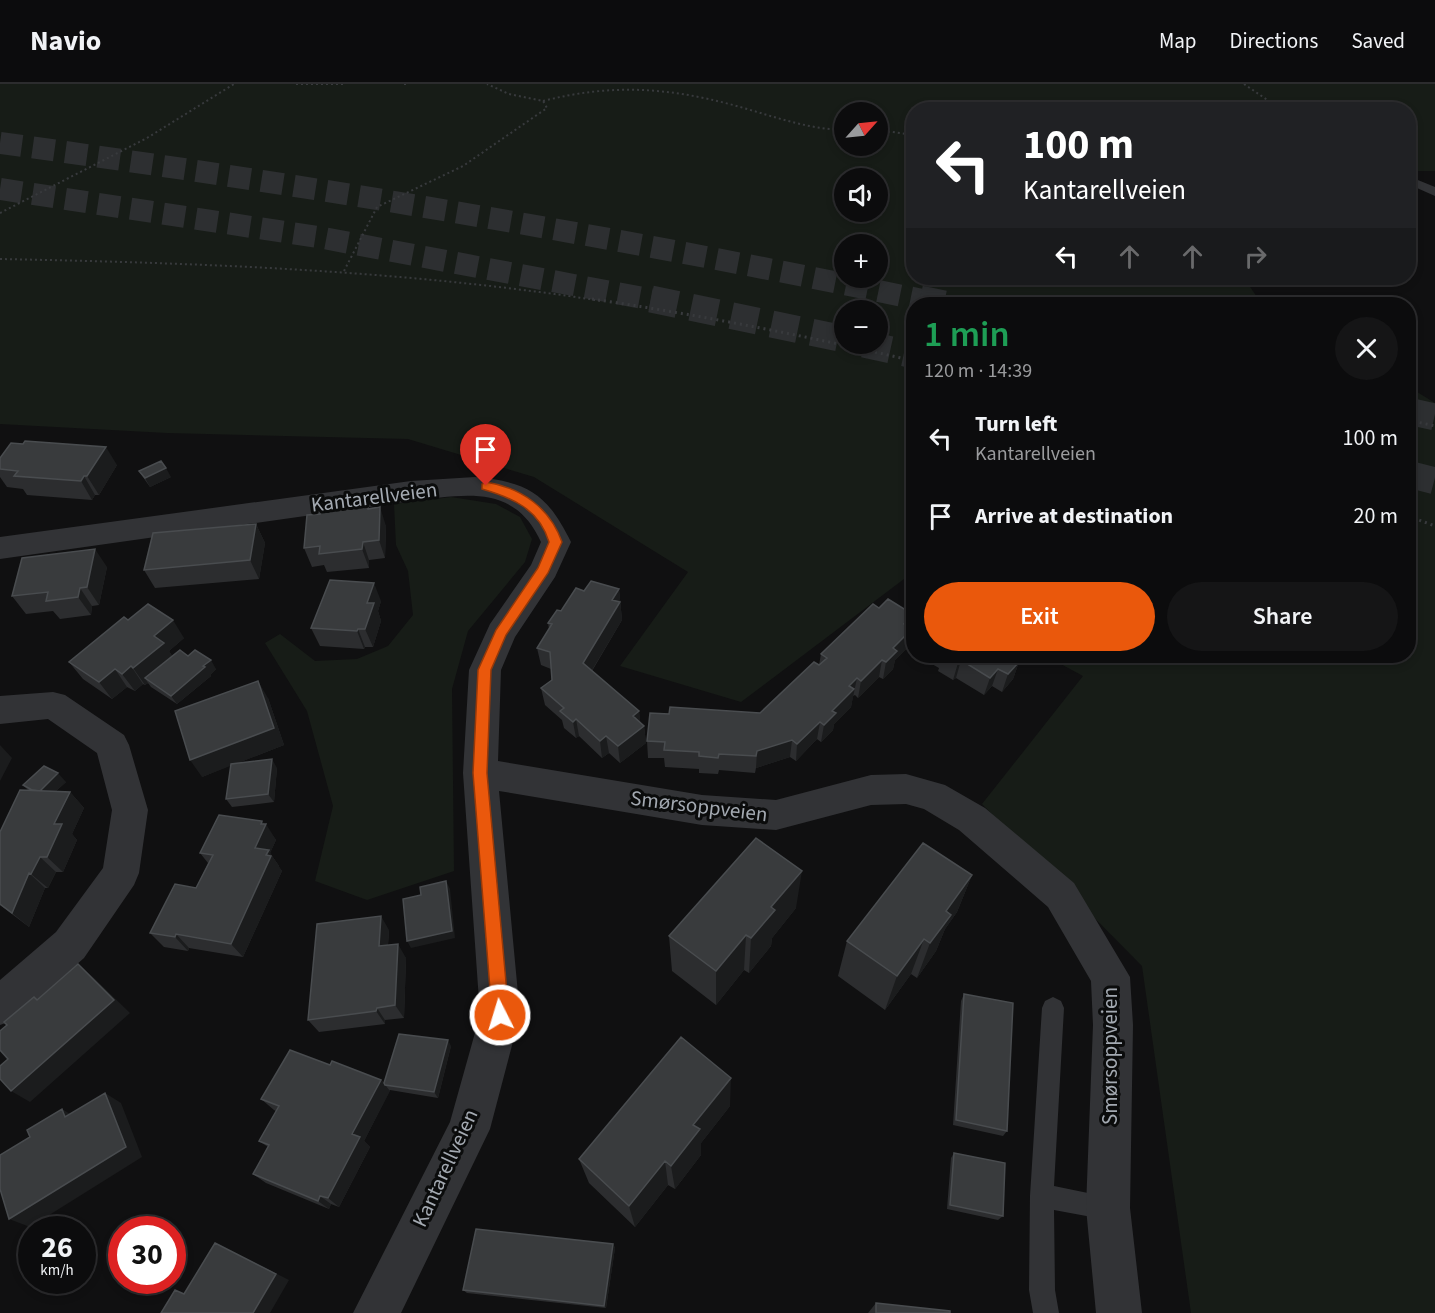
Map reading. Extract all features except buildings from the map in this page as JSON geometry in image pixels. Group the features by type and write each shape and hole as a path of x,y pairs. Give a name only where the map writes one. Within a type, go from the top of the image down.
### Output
{"street":[{"name":"Kantarellveien","path":"0,548 399,492 474,484 499,488 521,498 537,510 551,528 555,542 544,569 501,633 484,670 480,773 500,1015 469,1129 376,1313"},
{"path":"0,710 53,705 112,745 130,810 121,873 70,945 0,1006"},
{"name":"Smørsoppveien","path":"480,773 702,810 776,815 871,790 906,789 933,796 972,819 1061,895 1110,977 1113,1025 1108,1208 1119,1313"}],"lane":[{"path":"1416,183 1435,192"},
{"path":"1046,1313 1042,1290 1042,1196 1053,1008"},
{"path":"1042,1196 1108,1208"}],"path":[{"path":"0,213 147,138 234,84"},
{"path":"296,84 344,84"},
{"path":"404,84 409,84"},
{"path":"487,84 509,94 543,100 578,93 626,88 664,92 728,104 804,126 834,129"},
{"path":"1244,84 1270,102"},
{"path":"344,271 377,207 463,166 547,108 543,100"},
{"path":"888,131 906,134"},
{"path":"0,260 220,265 344,271 531,289 746,324 906,359"},
{"path":"1416,422 1435,426"},
{"path":"1416,519 1435,526"}],"shaded area":[{"path":"0,84 1435,84 1435,171 1416,171 1416,102 906,102 906,285 1249,285 1257,297 906,297 906,580 904,579 741,702 620,666 688,572 534,477 408,439 167,433 0,424"},
{"path":"1416,391 1435,403 1435,1313 1191,1313 1142,966 982,804 1083,676 1059,663 1416,663"},
{"path":"451,497 496,504 520,517 532,539 525,562 468,631 452,689 454,871 367,900 315,881 333,806 307,711 265,643 280,634 315,661 357,659 388,646 413,615 408,571 396,545 394,504"}],"tunnel":[{"path":"0,143 233,176 465,214 696,255 907,297"},
{"path":"0,189 318,237 659,301"},
{"path":"651,299 834,337"},
{"path":"888,349 906,353"},
{"path":"1416,413 1435,417"},
{"path":"1416,476 1435,481"}],"route":[{"path":"486,486 499,488 521,498 537,510 551,528 555,542 544,569 501,633 484,670 480,773 500,1015"}]}
